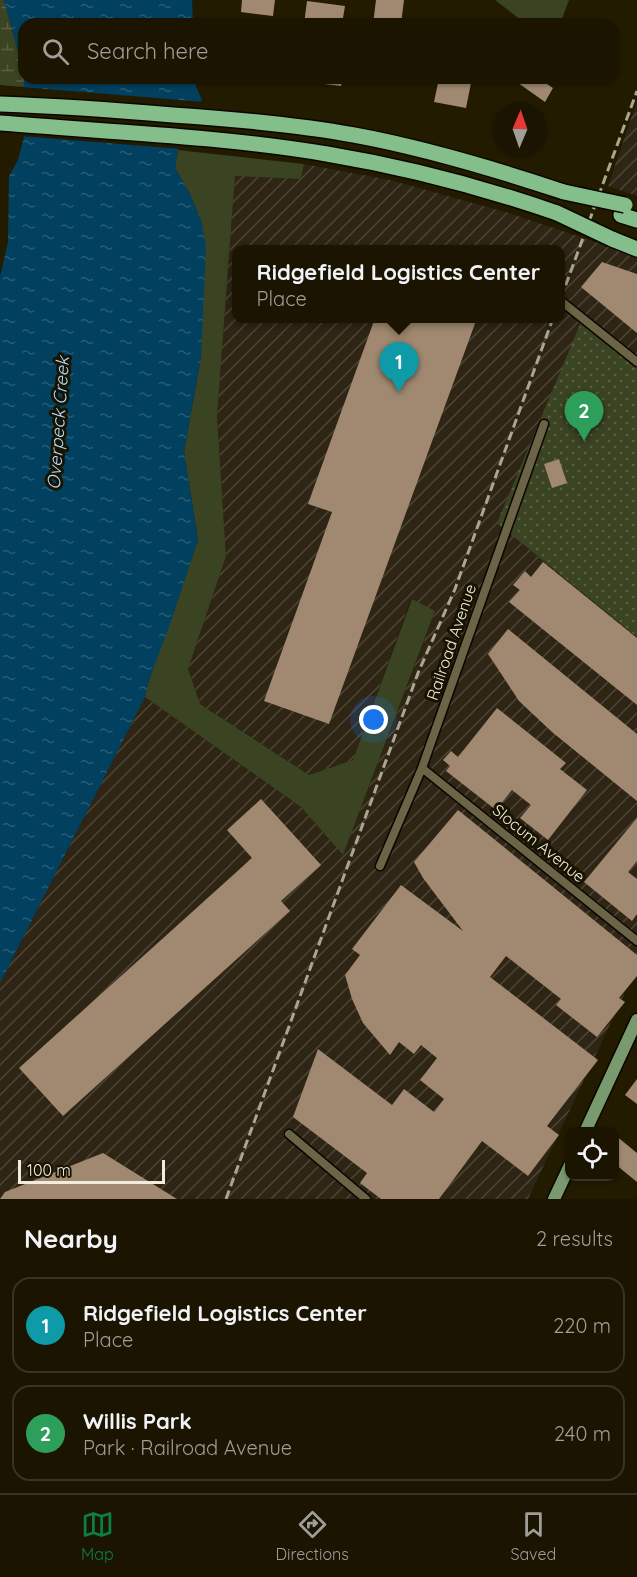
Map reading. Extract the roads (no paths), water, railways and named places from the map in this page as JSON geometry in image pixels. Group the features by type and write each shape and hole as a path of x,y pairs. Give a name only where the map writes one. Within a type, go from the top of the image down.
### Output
{"highway":[{"path":"0,96 64,106"},
{"path":"0,104 64,106 282,124 371,139 460,159 628,210 637,220"},
{"path":"0,123 309,151 387,165 468,185 557,213 614,235 637,249"},
{"path":"614,235 637,239"}],"main road":[{"path":"587,1127 637,1020"},
{"path":"554,1199 565,1176"}],"street":[{"path":"565,304 637,362"},
{"name":"Railroad Avenue","path":"380,866 422,768 544,424"},
{"name":"Slocum Avenue","path":"422,768 637,941"},
{"path":"289,1134 366,1199"}],"water":[{"path":"4,0 192,0 193,18 18,18 18,51"},
{"name":"Overpeck Creek","path":"24,84 195,84 202,101 192,105 175,168 189,192 202,223 206,248 201,357 184,452 198,540 145,697 0,983 0,277 8,242 9,176 18,160 24,137"}],"railway":[{"path":"565,287 637,91"},
{"path":"226,1199 418,673 455,589 551,323"}],"place":[{"name":"Ridgefield Logistics Center","path":"399,392"},
{"name":"Willis Park","path":"584,441"}]}
